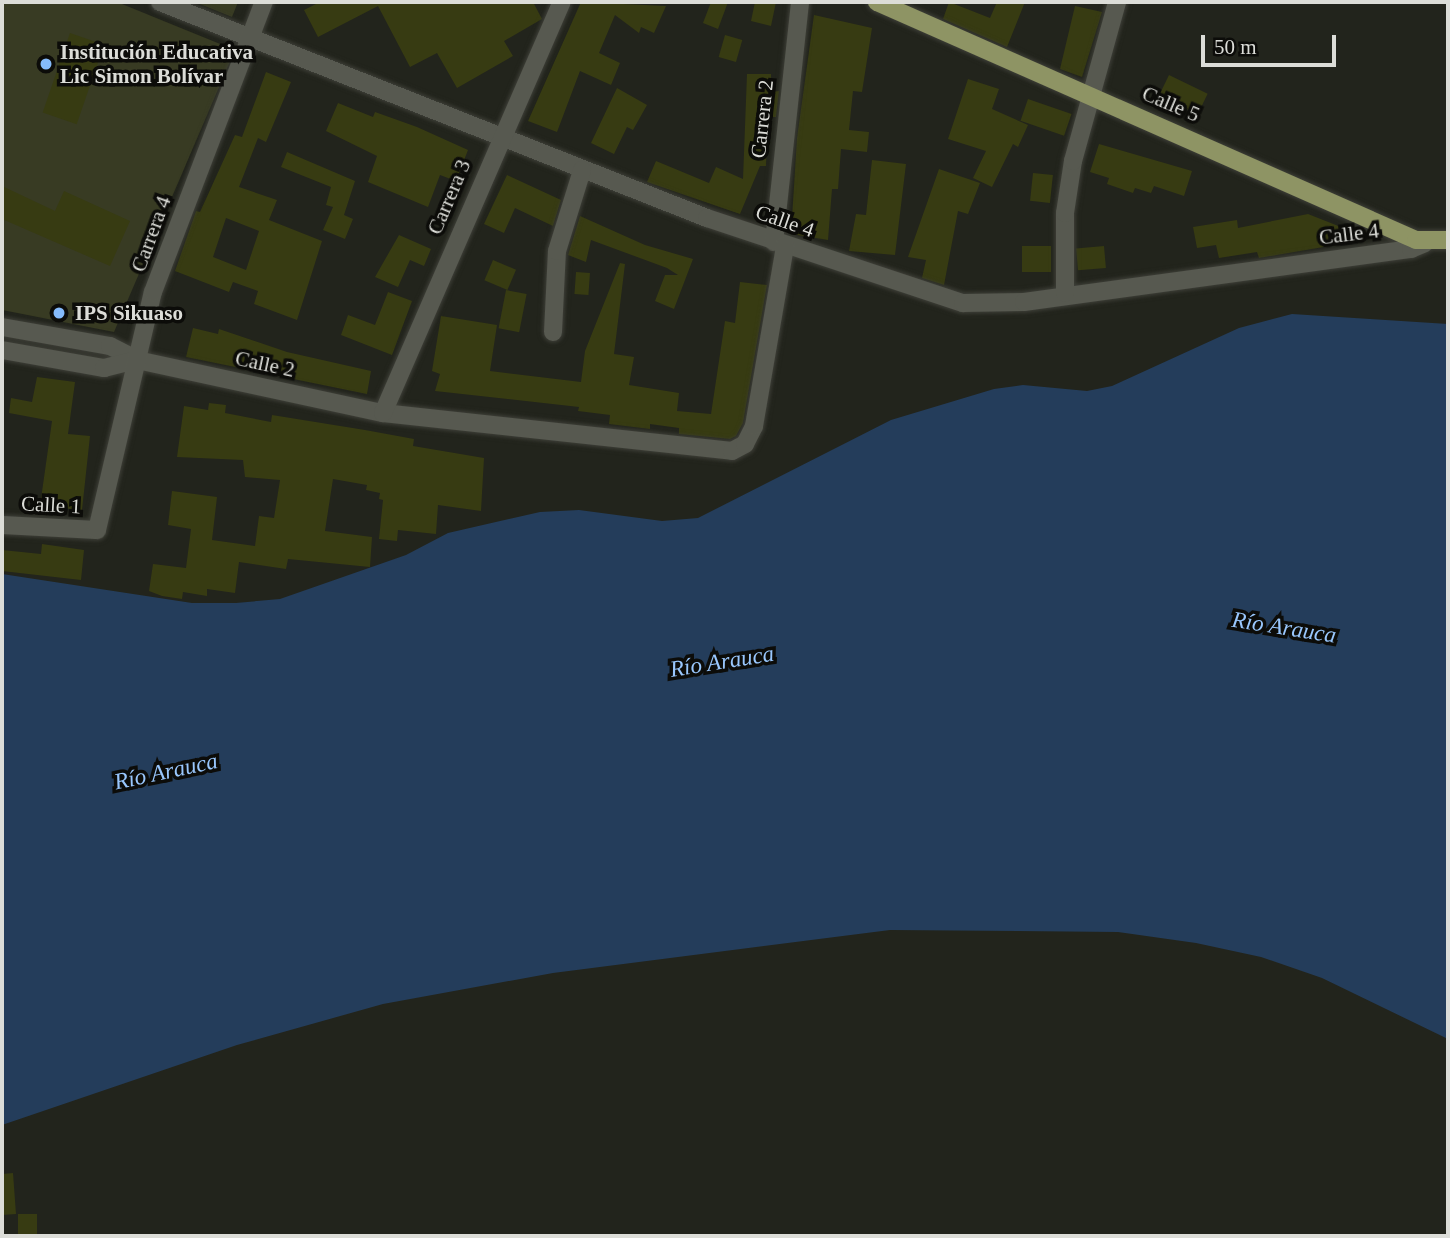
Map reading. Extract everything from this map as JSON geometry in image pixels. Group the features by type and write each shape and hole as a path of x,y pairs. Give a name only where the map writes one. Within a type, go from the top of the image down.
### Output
{"main road":[{"name":"Calle 5","path":"877,2 1425,243"},
{"path":"1425,243 1448,240"}],"street":[{"name":"Calle 4","path":"160,2 501,135 582,170 780,244 963,303 1024,302 1065,293 1411,249 1425,243"},
{"name":"Carrera 4","path":"97,530 153,292 264,2"},
{"name":"Carrera 3","path":"383,413 501,135 562,2"},
{"name":"Carrera 2","path":"383,413 732,451 744,444 754,426 780,244 791,53 800,2"},
{"path":"1065,293 1065,213 1073,161 1094,96 1117,2"},
{"path":"553,332 557,251 582,170"},
{"name":"Calle 2","path":"2,327 110,346 137,360 383,413"},
{"name":"Calle 2","path":"2,350 104,368 137,360"},
{"name":"Calle 1","path":"2,525 97,530"}],"green space":[{"path":"2,2 117,2 235,50 114,332 2,310"},
{"path":"195,2 238,2 232,17"}],"water":[{"name":"Río Arauca","path":"1292,314 1448,324 1448,1039 1322,978 1261,957 1196,943 1118,932 890,930 553,973 383,1004 237,1045 2,1125 2,574 192,603 236,603 280,599 406,555 448,533 540,512 579,510 662,521 698,518 891,420 994,389 1023,385 1087,391 1112,386 1239,328"}],"building":[{"path":"320,2 533,2 542,19 504,41 513,56 457,88 437,53 410,67 378,6 318,37 304,10"},
{"path":"581,2 666,6 654,33 641,27 639,33 615,15 599,53 620,63 611,85 580,71 557,132 528,121"},
{"path":"711,2 728,2 718,29 703,23"},
{"path":"755,2 776,2 771,26 751,21"},
{"path":"949,2 990,18 997,2 1025,2 1007,47 943,19"},
{"path":"1075,6 1102,12 1082,77 1060,69"},
{"path":"814,15 872,28 862,92 853,91 849,130 869,132 867,152 841,149 838,189 832,189 828,240 791,234 797,138"},
{"path":"70,33 104,45 77,124 43,112"},
{"path":"725,35 742,40 736,62 719,57"},
{"path":"266,72 291,82 266,142 258,138 239,187 277,200 269,220 322,241 297,320 254,304 258,291 233,282 229,292 175,271 196,211 200,212 235,135 242,137","holes":["226,218 259,231 246,270 213,257"]},
{"path":"747,74 771,74 771,92 779,91 776,117 768,117 766,166 760,166 740,214 647,182 656,161 709,183 716,167 743,179"},
{"path":"1169,75 1208,94 1198,115 1159,96"},
{"path":"968,79 999,89 992,109 1028,125 1018,147 1013,144 992,187 973,178 986,151 948,139"},
{"path":"617,88 647,105 633,130 627,127 614,154 591,143"},
{"path":"1028,99 1071,114 1064,136 1021,121"},
{"path":"338,103 373,117 375,112 417,127 468,150 456,181 440,175 428,207 368,182 377,156 326,131"},
{"path":"1099,144 1192,171 1184,196 1154,186 1151,193 1135,188 1133,193 1107,184 1109,178 1090,172"},
{"path":"287,152 355,181 344,215 353,219 345,239 323,230 333,207 326,205 331,187 281,167"},
{"path":"872,160 906,164 895,255 849,251 856,214 866,215"},
{"path":"939,169 980,183 968,214 958,211 944,285 922,278 926,260 908,257"},
{"path":"1033,173 1053,175 1050,203 1030,201"},
{"path":"507,175 561,200 553,226 515,208 504,233 484,224"},
{"path":"2,186 55,211 64,191 130,221 110,266 2,219"},
{"path":"1308,214 1351,231 1353,242 1259,258 1257,252 1219,258 1216,245 1197,248 1193,227 1237,220 1238,228"},
{"path":"580,216 645,245 693,259 674,309 655,301 665,275 678,275 667,268 591,240 586,262 568,255"},
{"path":"399,235 431,249 424,266 410,260 398,287 375,277"},
{"path":"1022,246 1051,246 1051,272 1022,272"},
{"path":"1104,246 1106,268 1078,270 1076,248"},
{"path":"493,260 516,270 507,290 484,280"},
{"path":"620,263 625,264 614,354 634,357 629,385 679,393 677,411 711,414 725,321 735,323 740,282 767,285 743,423 736,436 730,439 679,434 679,428 650,424 650,429 609,424 610,415 578,411 579,407 435,391 440,374 432,371 441,316 497,325 490,371 581,382 585,351"},
{"path":"576,272 590,273 588,295 574,294"},
{"path":"506,290 527,294 519,332 499,328"},
{"path":"388,292 412,301 392,355 341,335 348,315 375,325"},
{"path":"193,328 218,334 219,329 287,352 371,371 367,394 186,357"},
{"path":"37,377 75,382 68,434 90,436 82,510 40,506 52,421 9,413 11,398 32,402"},
{"path":"209,403 226,405 225,413 271,422 272,415 365,430 414,439 413,446 484,458 481,511 438,505 436,534 398,530 397,541 379,539 383,500 379,499 380,493 366,490 367,485 333,479 325,531 372,537 370,567 288,559 286,569 239,562 235,593 207,589 207,596 183,592 182,599 149,591 153,564 186,568 191,529 168,525 172,491 217,497 212,540 255,546 259,516 274,518 280,480 245,477 243,460 177,457 184,406 208,410"},
{"path":"42,544 84,550 81,580 2,571 2,550 41,554"},
{"path":"13,1173 16,1214 2,1215 2,1174"},
{"path":"18,1214 37,1214 37,1236 18,1236"}],"place":[{"name":"Institución Educativa Lic Simon Bolívar","path":"46,64"},
{"name":"IPS Sikuaso","path":"59,313"}]}
